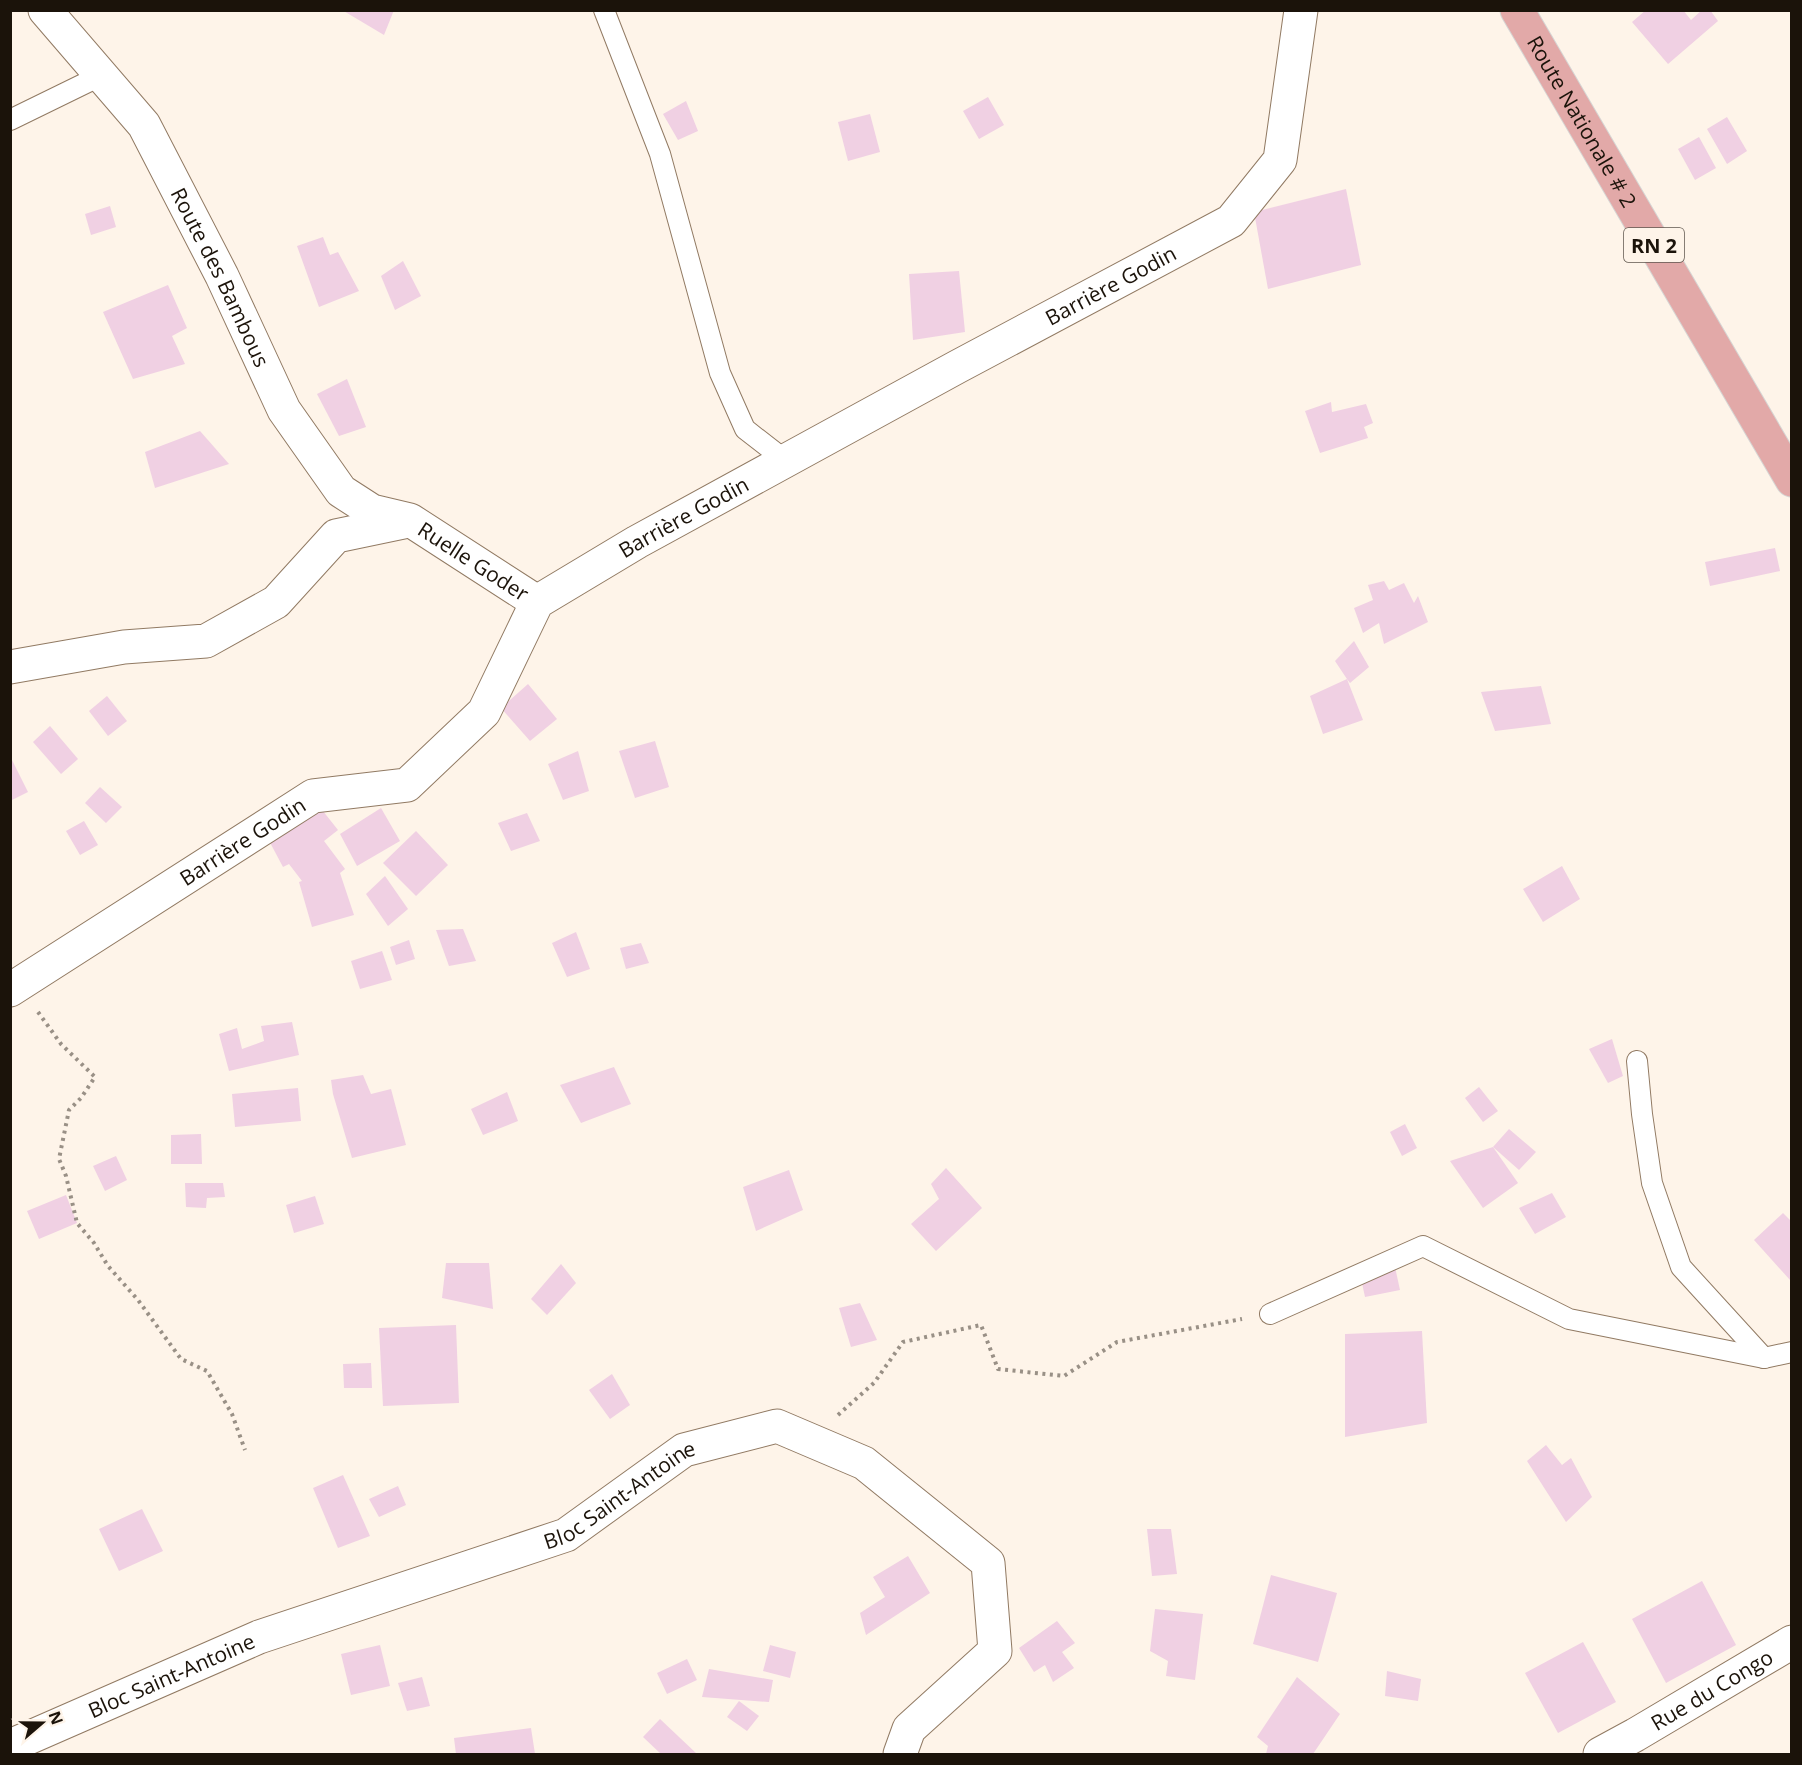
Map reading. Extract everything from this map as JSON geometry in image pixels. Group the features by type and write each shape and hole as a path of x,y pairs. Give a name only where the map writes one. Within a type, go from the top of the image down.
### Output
{"main road":[{"name":"Route Nationale # 2","path":"1517,10 1791,480"}],"street":[{"name":"Route des Bambous","path":"45,10 144,125 222,276 284,410 341,492 372,511 410,520"},
{"name":"Barrière Godin","path":"14,988 313,796 407,785 484,712 537,602 637,542 1231,220 1280,160 1301,10"},
{"name":"Ruelle Goder","path":"410,520 537,602"},
{"path":"10,667 124,647 206,640 276,602 336,536 410,520"},
{"name":"Bloc Saint-Antoine","path":"10,1746 259,1637 566,1535 684,1450 777,1426 864,1463 988,1563 995,1651 909,1729 900,1755"},
{"name":"Rue du Congo","path":"1600,1755 1791,1642"}],"lane":[{"path":"604,10 660,154 720,373 745,429 786,461"},
{"path":"10,120 100,76"},
{"path":"1637,1061 1652,1183 1682,1267 1764,1358"},
{"path":"1270,1314 1424,1246 1569,1319 1764,1358 1791,1352"}],"path":[{"path":"14,988 61,1044 95,1077 81,1098 69,1110 59,1159 66,1176 77,1223 181,1359 207,1371 232,1414 245,1450"},
{"path":"811,1440 873,1383 903,1342 981,1325 998,1369 1064,1376 1118,1342 1270,1314"}],"building":[{"path":"342,10 394,10 384,35"},
{"path":"1646,10 1683,10 1691,20 1702,10 1710,10 1718,21 1668,64 1632,22"},
{"path":"988,97 1004,125 979,139 963,111"},
{"path":"686,101 698,131 678,140 663,114"},
{"path":"870,114 880,152 848,161 838,122"},
{"path":"1727,117 1747,151 1727,164 1707,129"},
{"path":"1699,137 1716,168 1695,180 1678,149"},
{"path":"1346,189 1361,265 1268,289 1254,212"},
{"path":"110,206 116,227 91,235 85,214"},
{"path":"323,237 330,255 338,252 359,291 319,307 297,246"},
{"path":"403,261 421,296 395,310 381,276"},
{"path":"959,271 965,332 913,340 909,274"},
{"path":"168,285 187,328 172,336 185,364 133,379 103,312"},
{"path":"347,379 366,427 339,436 317,394"},
{"path":"1331,402 1332,412 1366,404 1373,423 1364,427 1368,438 1320,453 1305,411"},
{"path":"200,431 229,464 155,488 145,452"},
{"path":"1775,548 1780,571 1710,586 1705,562"},
{"path":"1384,581 1389,590 1404,583 1414,603 1418,596 1428,622 1384,644 1379,623 1363,633 1354,608 1373,600 1368,585"},
{"path":"1354,641 1369,667 1350,683 1335,661"},
{"path":"1347,679 1363,720 1323,734 1310,696"},
{"path":"528,684 557,719 530,741 501,708"},
{"path":"1541,686 1551,724 1495,731 1481,692"},
{"path":"107,696 127,721 108,736 89,711"},
{"path":"50,726 78,759 61,774 33,742"},
{"path":"655,741 669,787 635,798 619,751"},
{"path":"578,751 589,791 563,800 548,764"},
{"path":"10,756 28,792 10,801"},
{"path":"100,787 122,807 106,823 85,803"},
{"path":"315,801 338,830 324,841 345,869 340,873 354,915 312,927 299,882 302,881 289,864 283,867 266,835"},
{"path":"381,808 400,841 357,866 340,834"},
{"path":"527,813 540,841 511,851 498,823"},
{"path":"84,821 98,845 80,855 66,831"},
{"path":"416,831 448,865 416,896 383,863"},
{"path":"1562,866 1580,899 1543,922 1523,889"},
{"path":"385,876 408,909 388,926 366,894"},
{"path":"463,929 476,961 449,966 436,930"},
{"path":"576,932 590,969 567,977 552,943"},
{"path":"409,940 415,959 396,965 390,947"},
{"path":"641,943 649,963 626,969 620,948"},
{"path":"382,951 392,980 360,989 351,961"},
{"path":"292,1022 299,1055 229,1071 219,1034 237,1028 242,1049 264,1041 261,1026"},
{"path":"1612,1039 1623,1076 1608,1083 1589,1049"},
{"path":"614,1067 631,1104 581,1123 560,1085"},
{"path":"363,1075 371,1094 391,1089 406,1145 352,1158 331,1080"},
{"path":"1479,1087 1498,1111 1483,1122 1465,1098"},
{"path":"298,1088 301,1121 235,1127 232,1094"},
{"path":"507,1092 518,1121 483,1135 471,1109"},
{"path":"1405,1124 1417,1148 1402,1156 1390,1132"},
{"path":"1509,1129 1536,1152 1519,1170 1493,1147"},
{"path":"201,1134 202,1164 171,1164 171,1135"},
{"path":"1493,1147 1518,1183 1483,1208 1450,1161"},
{"path":"116,1156 127,1180 105,1191 93,1166"},
{"path":"946,1168 982,1208 936,1251 911,1224 939,1199 931,1184"},
{"path":"789,1170 803,1210 756,1231 743,1187"},
{"path":"185,1183 223,1183 225,1197 207,1198 206,1208 186,1207"},
{"path":"1552,1193 1566,1217 1535,1234 1519,1208"},
{"path":"66,1195 77,1223 39,1239 27,1211"},
{"path":"315,1196 324,1224 294,1233 286,1205"},
{"path":"1783,1213 1792,1222 1790,1280 1754,1240"},
{"path":"446,1263 489,1263 493,1309 442,1298"},
{"path":"561,1264 576,1283 547,1315 531,1299"},
{"path":"1395,1267 1400,1290 1365,1297 1360,1274"},
{"path":"860,1303 877,1340 851,1347 839,1308"},
{"path":"456,1325 459,1403 383,1406 379,1328"},
{"path":"1422,1331 1427,1423 1345,1437 1345,1334"},
{"path":"371,1363 372,1388 344,1388 343,1364"},
{"path":"612,1374 630,1405 610,1419 589,1390"},
{"path":"1546,1445 1562,1465 1571,1458 1592,1497 1566,1522 1527,1461"},
{"path":"343,1475 370,1536 338,1548 313,1488"},
{"path":"398,1486 406,1505 379,1517 369,1499"},
{"path":"142,1509 163,1551 119,1571 99,1529"},
{"path":"1147,1529 1171,1529 1177,1574 1152,1576"},
{"path":"908,1556 930,1593 866,1635 860,1613 885,1597 873,1577"},
{"path":"1271,1575 1337,1593 1318,1662 1253,1644"},
{"path":"1702,1581 1736,1645 1666,1683 1632,1619"},
{"path":"1155,1609 1203,1614 1195,1680 1166,1676 1168,1661 1150,1651"},
{"path":"1057,1621 1075,1643 1062,1652 1074,1668 1053,1682 1045,1665 1034,1672 1019,1648"},
{"path":"1583,1642 1616,1702 1558,1733 1525,1673"},
{"path":"380,1645 390,1686 351,1695 341,1654"},
{"path":"770,1645 796,1652 790,1678 763,1671"},
{"path":"687,1659 697,1680 667,1694 657,1673"},
{"path":"709,1669 773,1680 769,1702 702,1697"},
{"path":"1387,1671 1421,1679 1418,1701 1385,1696"},
{"path":"422,1677 430,1706 407,1711 398,1683"},
{"path":"1297,1677 1340,1714 1313,1754 1266,1754 1268,1746 1257,1737"},
{"path":"739,1701 759,1716 747,1731 727,1717"},
{"path":"660,1719 697,1754 661,1754 643,1737"},
{"path":"531,1728 535,1754 456,1754 454,1738"}]}
